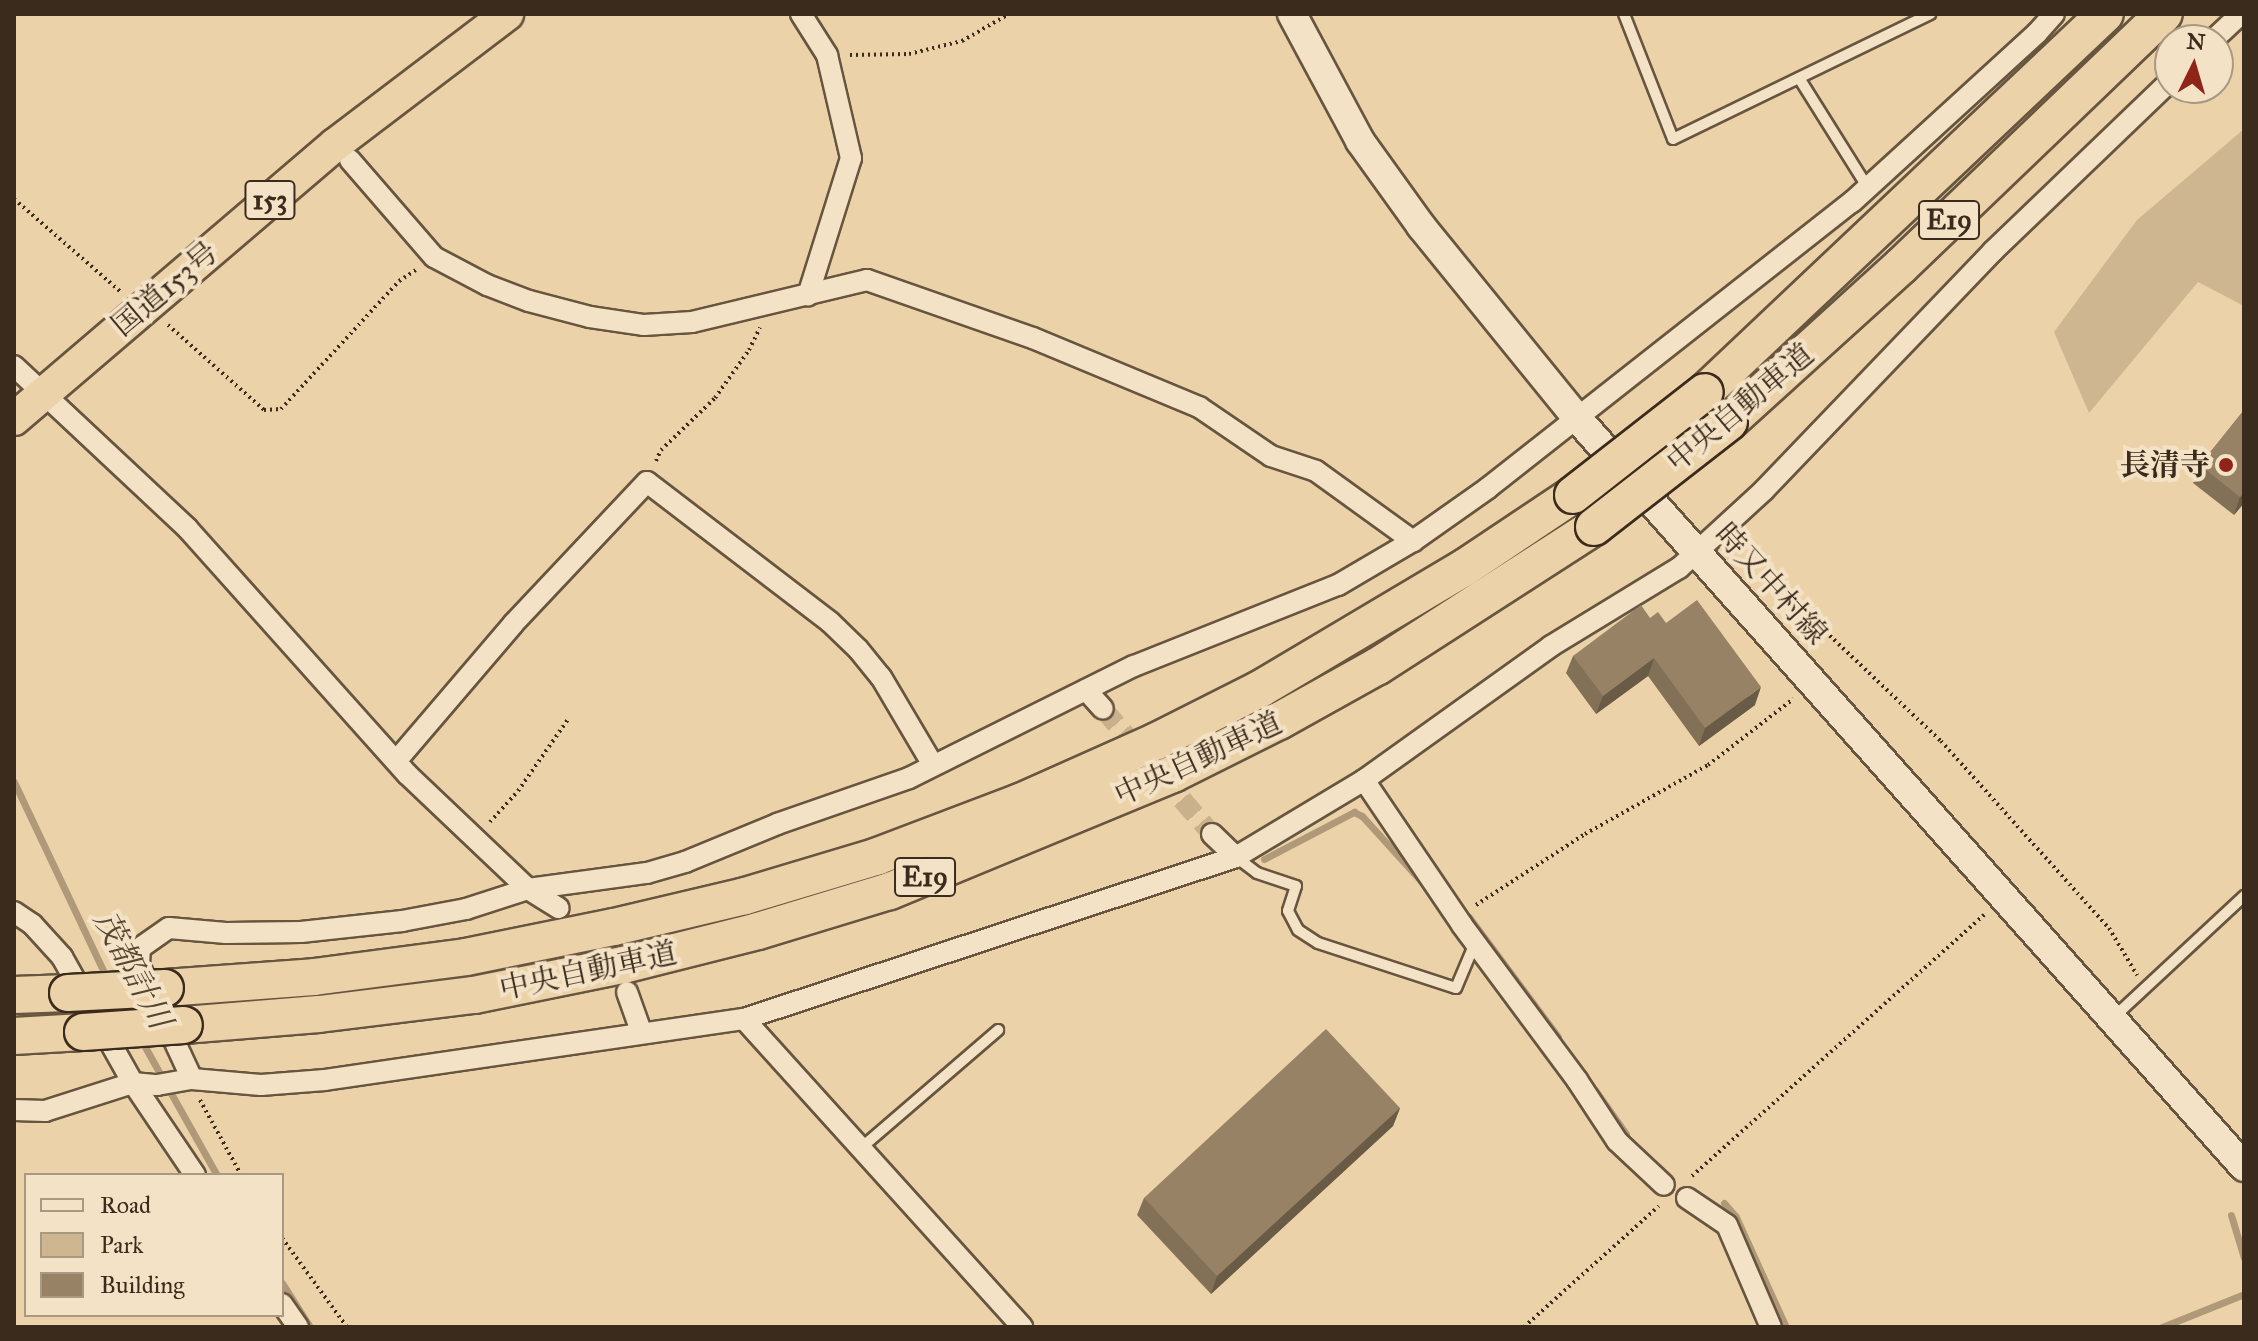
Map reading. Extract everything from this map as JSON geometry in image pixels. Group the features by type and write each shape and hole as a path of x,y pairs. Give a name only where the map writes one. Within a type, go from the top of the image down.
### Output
{"highway":[{"name":"国道153号","path":"14,419 336,144 507,14"},
{"name":"中央自動車道","path":"14,995 314,977 466,957 614,927 745,896 878,856 1047,790 1157,741 1260,689 1464,568 1573,495 1705,392 2105,14"},
{"name":"中央自動車道","path":"14,1036 319,1014 474,995 698,947 890,891 1173,774 1279,721 1378,666 1594,527 1729,422 1901,266 2164,14"}],"main road":[{"name":"時又中村線","path":"1292,14 1360,141 1421,226 1577,418 2114,1017 2244,1167"}],"street":[{"path":"801,14 827,55 851,158 808,295"},
{"path":"185,1081 139,965 140,948 169,928 241,933 301,932 359,926 466,909 528,889 647,873 685,862 777,824 863,797 1134,666 1338,585 1413,541 1577,418 1868,188 2054,14"},
{"path":"14,1110 45,1111 133,1083 157,1085 185,1081 261,1085 325,1080 641,1031 744,1019 1236,857 1364,780 1551,646 1679,568 1764,490 1993,251 2154,96"},
{"path":"350,160 434,257 487,285 590,317 644,325 692,322 867,280 1033,338 1199,407 1271,456 1316,471 1413,541"},
{"path":"14,366 188,529 397,760 474,838 528,889 559,908"},
{"path":"397,760 513,624 647,482 830,622 858,649 881,677 933,765"},
{"path":"1086,690 1103,709"},
{"path":"1364,780 1457,918 1577,1080 1617,1141 1664,1194"},
{"path":"1212,834 1236,857"},
{"path":"14,912 32,924 62,957 133,1083 194,1173"},
{"path":"627,992 641,1031"},
{"path":"744,1019 1022,1327"},
{"path":"1687,1190 1727,1225 1771,1327"},
{"path":"284,1307 298,1327"}],"lane":[{"path":"1624,14 1673,139 1930,14"},
{"path":"1799,78 1868,188"},
{"path":"1236,857 1257,873 1296,886 1288,911 1298,930 1318,943 1456,988 1475,943"},
{"path":"2114,1017 2244,896"},
{"path":"861,1148 998,1030"}],"path":[{"path":"827,55 923,51 962,41 1009,14"},
{"path":"14,199 128,298"},
{"path":"160,318 264,410 281,409 399,281 434,257"},
{"path":"647,482 661,450 715,398 737,368 770,304"},
{"path":"1808,615 1951,753 2109,928 2144,988"},
{"path":"1457,918 1585,834 1708,765 1797,695"},
{"path":"474,838 518,791 569,718"},
{"path":"1687,1190 1989,911"},
{"path":"185,1081 240,1173"},
{"path":"1524,1327 1664,1194"},
{"path":"284,1241 347,1327"}],"green space":[{"path":"2244,129 2244,306 2198,282 2089,413 2054,332 2137,220"}],"building":[{"path":"2244,410 2244,493 2240,497 2200,465"},
{"path":"1697,600 1761,687 1705,728 1654,658 1603,696 1573,656 1641,605 1650,618 1658,612 1666,623"},
{"path":"1326,1029 1400,1108 1217,1276 1144,1198"}],"waterway":[{"name":"茂都計川","path":"14,782 107,979"},
{"path":"1264,859 1354,812 1362,816 1421,881"},
{"path":"1469,917 1558,1037"},
{"name":"茂都計川","path":"140,1038 216,1173"},
{"path":"1595,1090 1626,1134"},
{"path":"1724,1203 1736,1217 1786,1327"},
{"path":"2231,1215 2244,1258"},
{"name":"茂都計川","path":"284,1286 310,1327"},
{"path":"2162,1327 2244,1294"}],"tunnel":[{"path":"1103,709 1212,834"}],"place":[{"name":"長清寺","path":"2226,465"}]}
